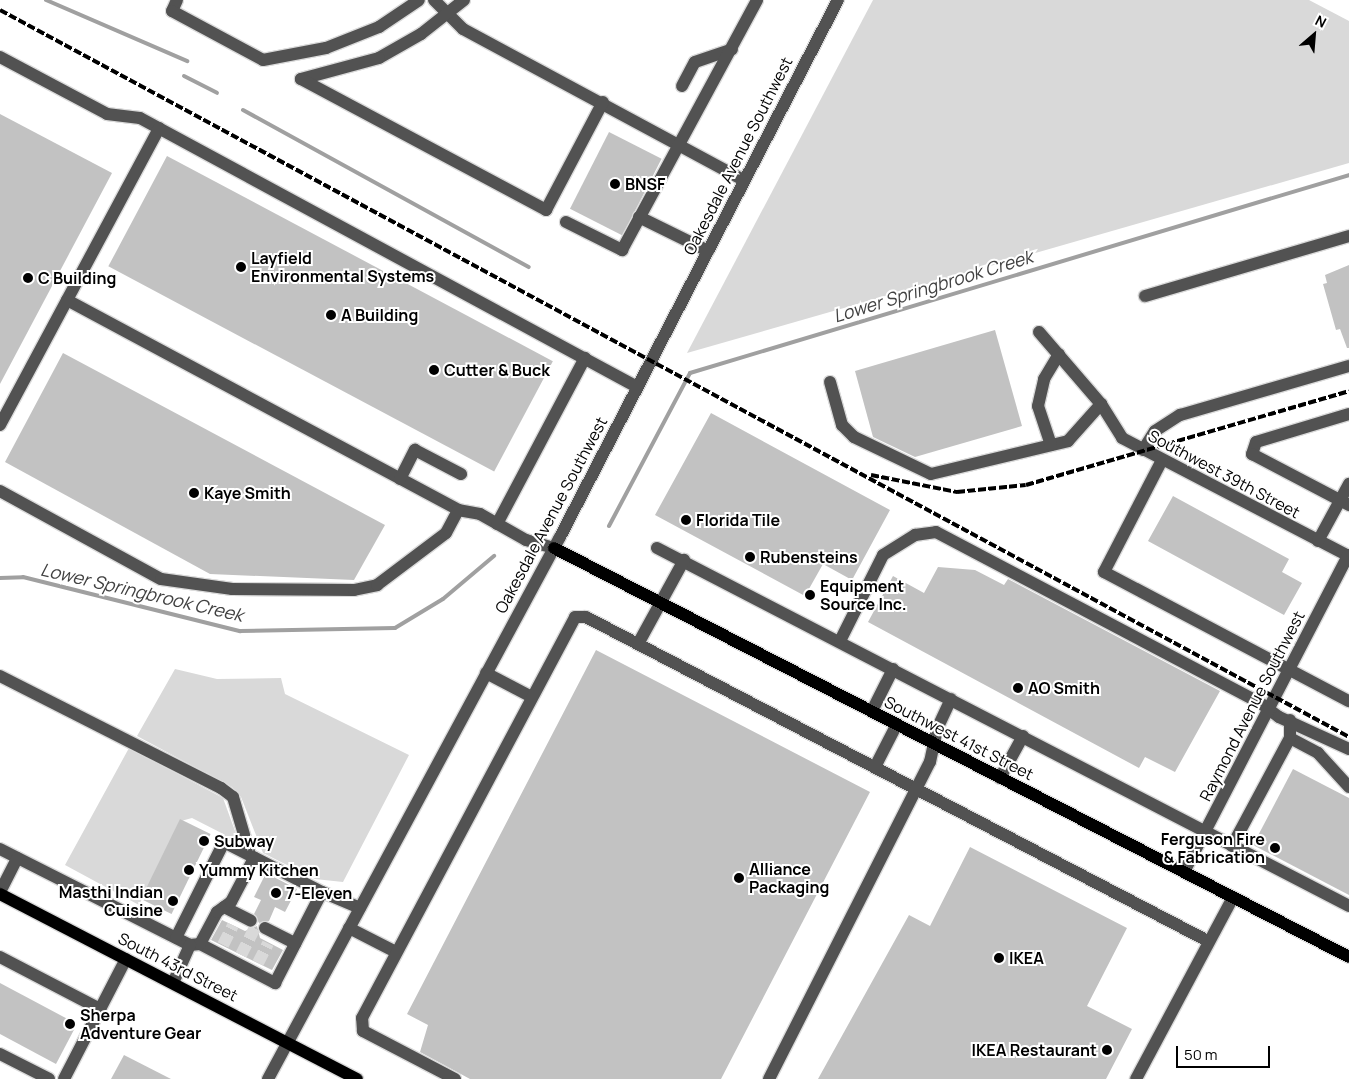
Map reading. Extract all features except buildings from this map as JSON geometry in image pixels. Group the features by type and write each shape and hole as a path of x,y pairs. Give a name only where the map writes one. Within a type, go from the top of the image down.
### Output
{"main road":[{"name":"Southwest 41st Street","path":"554,548 1349,957"},
{"name":"South 43rd Street","path":"0,893 357,1079"}],"street":[{"path":"177,0 172,11 263,60 326,48 379,27 419,0"},
{"path":"434,0 463,29 603,102 681,147 744,180"},
{"path":"464,0 448,15 379,58 301,79 546,210 603,102"},
{"path":"566,222 622,250 673,152 681,147 757,0"},
{"name":"Oakesdale Avenue Southwest","path":"268,1079 554,548 838,0"},
{"path":"682,86 695,62 732,49"},
{"path":"0,57 107,114 140,118 637,387"},
{"path":"0,425 159,128"},
{"path":"639,217 708,251"},
{"path":"1145,296 1349,236"},
{"path":"67,300 458,510 497,524 526,540 554,548"},
{"name":"Southwest 39th Street","path":"1039,332 1101,404 1122,438 1348,556"},
{"path":"1051,445 1038,406 1044,380 1058,354"},
{"path":"497,524 585,358"},
{"path":"1143,450 1154,430 1180,415 1349,366"},
{"path":"830,382 842,425 854,437 931,474 1051,445 1077,433 1101,404"},
{"path":"1344,503 1252,454 1256,442 1349,414"},
{"path":"400,479 416,450 461,474"},
{"path":"1162,460 1104,572 1288,670 1348,697"},
{"path":"1318,541 1344,503 1349,484"},
{"path":"0,491 161,579 232,589 354,590 377,585 446,533 458,510"},
{"path":"840,641 883,555 915,535 936,532 1290,720 1349,749"},
{"path":"657,548 684,560 1349,906"},
{"name":"Raymond Avenue Southwest","path":"1184,872 1348,556"},
{"path":"638,644 684,560"},
{"path":"455,1079 438,1075 363,1032 360,1025 396,952 530,696 574,617 586,616 1208,941"},
{"path":"872,711 893,669"},
{"path":"486,672 530,696"},
{"path":"0,676 222,788 233,797 252,856 231,902 224,907 195,945 173,983"},
{"path":"769,1079 930,762 933,742 951,699"},
{"path":"1232,846 1290,738 1290,720"},
{"path":"875,767 897,724"},
{"path":"1000,778 1022,736"},
{"path":"1290,738 1318,753 1349,787"},
{"path":"176,938 224,842 322,892 360,908"},
{"path":"0,849 176,938 195,945 221,950 255,967 275,983 322,892"},
{"path":"0,893 17,858"},
{"path":"1136,1079 1232,897"},
{"path":"224,907 236,920 250,921"},
{"path":"349,928 396,952"},
{"path":"269,934 296,943"},
{"path":"0,957 100,1009"},
{"path":"64,1079 126,959"},
{"path":"0,1054 48,1079"}],"shaded area":[{"path":"873,0 1309,0 1349,21 1349,163 687,353"},
{"path":"175,669 217,679 281,678 285,694 409,755 343,882 315,879 263,853 241,797 232,787 137,736"},
{"path":"129,748 223,798 239,842 192,818 181,821 139,905 65,865"}],"waterway":[{"path":"46,0 187,61"},
{"path":"184,76 217,93"},
{"path":"243,110 529,267"},
{"name":"Lower Springbrook Creek","path":"609,526 690,373 1349,175"},
{"name":"Lower Springbrook Creek","path":"0,578 23,577 240,631 395,628 443,599 494,556"}],"tunnel":[{"path":"241,955 257,924"},
{"path":"223,945 233,925"},
{"path":"258,963 268,943"}],"railway":[{"path":"0,10 1349,737"},
{"path":"871,475 957,492 1026,485 1349,391"}],"place":[{"name":"BNSF","path":"615,184"},
{"name":"Layfield Environmental Systems","path":"241,267"},
{"name":"C Building","path":"28,278"},
{"name":"A Building","path":"331,315"},
{"name":"Cutter & Buck","path":"434,370"},
{"name":"Kaye Smith","path":"194,493"},
{"name":"Florida Tile","path":"686,520"},
{"name":"Rubensteins","path":"750,557"},
{"name":"Equipment Source Inc.","path":"810,595"},
{"name":"AO Smith","path":"1018,688"},
{"name":"Subway","path":"204,841"},
{"name":"Ferguson Fire & Fabrication","path":"1275,848"},
{"name":"Yummy Kitchen","path":"189,870"},
{"name":"Alliance Packaging","path":"739,878"},
{"name":"7-Eleven","path":"276,893"},
{"name":"Masthi Indian Cuisine","path":"173,901"},
{"name":"IKEA","path":"999,958"},
{"name":"Sherpa Adventure Gear","path":"70,1024"},
{"name":"IKEA Restaurant","path":"1107,1050"}]}
